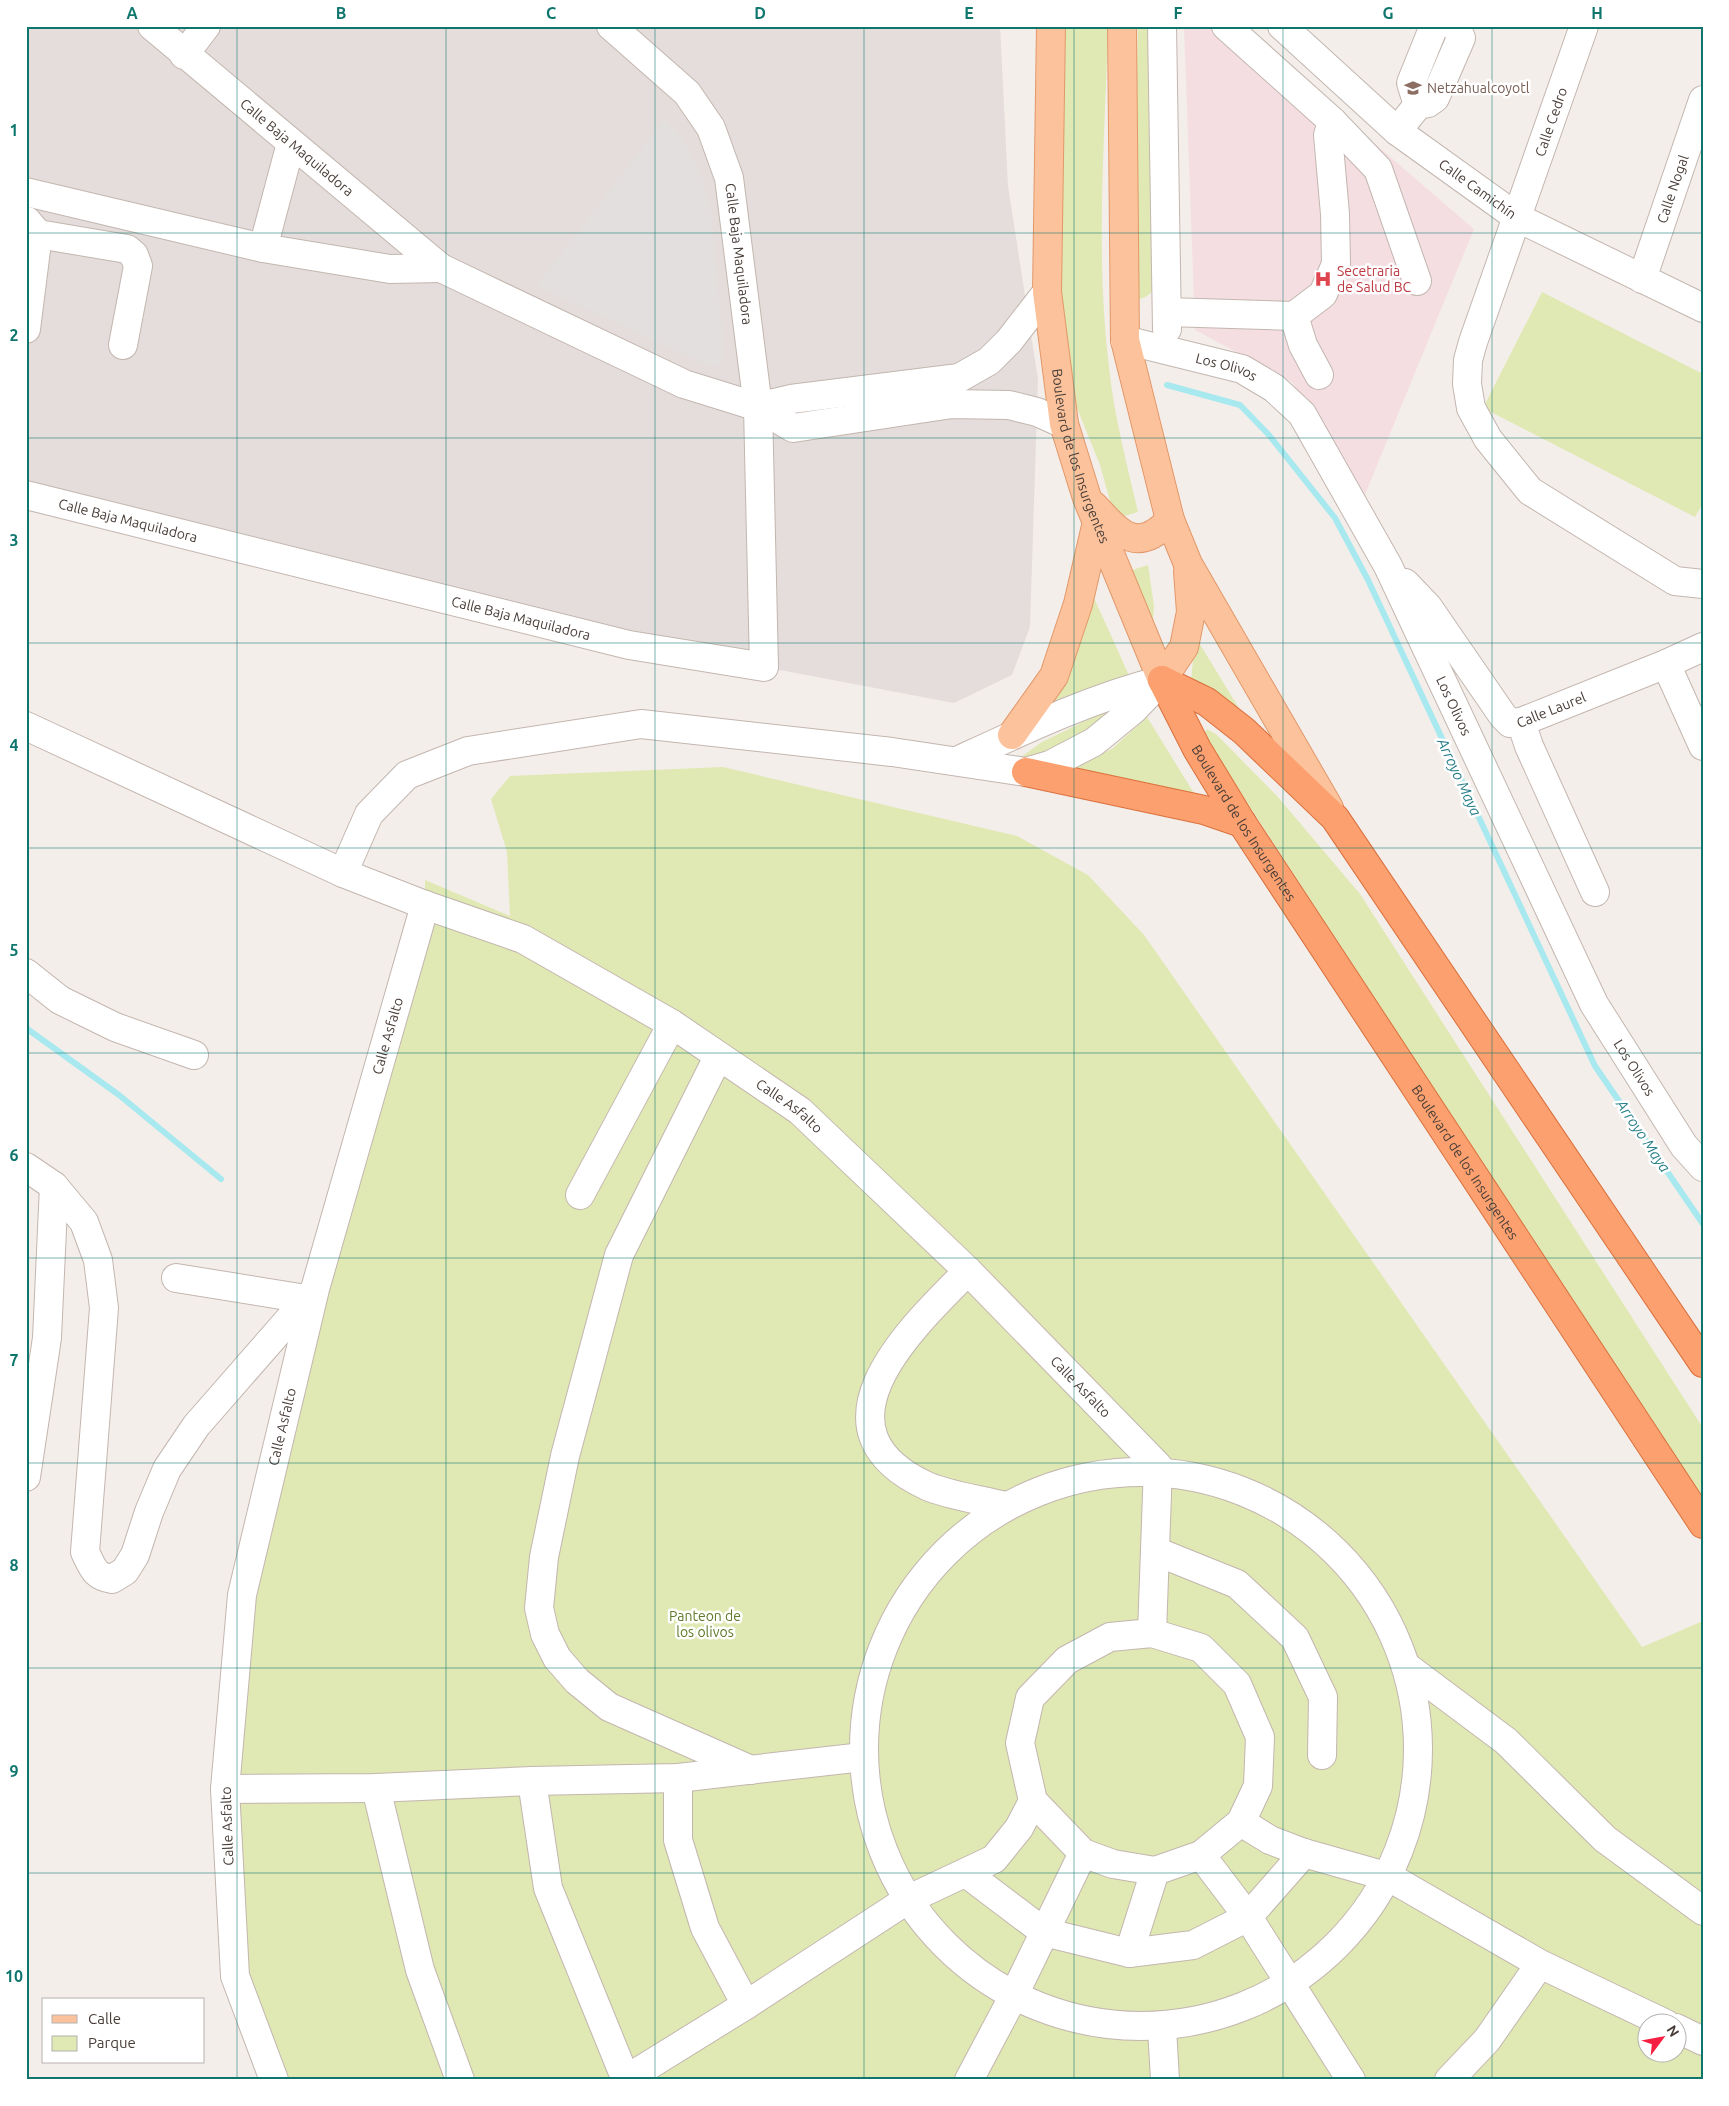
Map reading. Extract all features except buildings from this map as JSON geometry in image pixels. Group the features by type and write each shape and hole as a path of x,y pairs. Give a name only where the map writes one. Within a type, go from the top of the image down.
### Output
{"highway":[{"path":"1162,680 1207,702 1244,731 1335,818 1703,1363"},
{"name":"Boulevard de los Insurgentes","path":"1162,680 1197,750 1242,823 1703,1524"},
{"path":"1026,772 1204,810 1242,823"}],"main road":[{"name":"Boulevard de los Insurgentes","path":"1052,26 1047,292 1064,424 1092,510 1162,680"},
{"path":"1122,26 1125,340 1170,520 1188,564 1335,818"},
{"path":"1012,735 1054,676 1078,604 1092,510 1129,538 1148,538 1170,520"},
{"path":"1162,680 1184,647 1191,612 1188,564"}],"street":[{"name":"Calle Baja Maquiladora","path":"152,26 184,55 441,268 684,384 758,407 793,428 952,404 1009,405 1037,412 1064,424"},
{"path":"184,55 206,26"},
{"name":"Calle Baja Maquiladora","path":"26,496 629,645 764,667 758,407 729,178 711,128 687,93 611,26"},
{"path":"1162,26 1166,350"},
{"path":"1226,26 1332,121 1378,169 1417,281"},
{"name":"Calle Camichín","path":"1282,26 1397,131 1518,218 1703,308"},
{"path":"1418,105 1411,83 1434,26"},
{"path":"1397,131 1418,105 1428,103 1435,98 1461,38 1456,26"},
{"name":"Calle Cedro","path":"1584,26 1468,360 1471,408 1488,438 1530,491 1675,581 1703,584"},
{"name":"Calle Nogal","path":"1642,279 1703,100"},
{"path":"1167,312 1294,316 1322,294 1336,264 1335,214 1328,135 1332,121"},
{"path":"263,248 291,143"},
{"name":"Calle Baja Maquiladora","path":"26,192 263,248 390,268 441,268"},
{"path":"26,330 32,227 127,249 134,255 138,266 123,345"},
{"path":"758,407 791,398 959,378 989,361 1009,341 1047,292"},
{"path":"1294,316 1303,346 1319,375"},
{"name":"Los Olivos","path":"1125,340 1242,369 1274,388 1302,414 1388,566 1594,1004 1694,1150 1703,1167"},
{"name":"Calle Laurel","path":"1388,566 1428,607 1510,724 1521,722 1666,664 1703,647"},
{"path":"1666,664 1703,746"},
{"path":"957,761 1012,735 1121,690 1162,680"},
{"path":"343,873 369,814 407,775 468,751 641,724 957,761 1026,772 1050,765 1094,742 1132,710 1162,680"},
{"path":"1521,722 1528,746 1595,892"},
{"path":"26,726 343,873 424,905"},
{"name":"Calle Asfalto","path":"274,2080 235,1976 225,1788 242,1595 311,1294 424,905 523,939 672,1024 800,1111 968,1271 1158,1466"},
{"path":"26,973 60,1000 115,1027 194,1055"},
{"path":"580,1195 672,1024"},
{"path":"718,1057 619,1255 565,1456 544,1557 540,1608 545,1634 557,1658 577,1681 609,1707 751,1770"},
{"path":"26,1167 54,1186 84,1222 98,1260 104,1308 85,1552 93,1569 100,1577 112,1579 125,1570 135,1555 149,1512 167,1469 181,1447 196,1426 311,1294"},
{"path":"26,1477 47,1338 54,1186"},
{"path":"968,1271 922,1317 891,1355 874,1390 870,1423 878,1448 895,1467 928,1487 1005,1506"},
{"path":"176,1278 311,1294"},
{"path":"1152,1633 1158,1466"},
{"path":"1158,1466 1255,1495 1315,1532 1376,1599 1408,1667 1420,1759 1412,1820 1389,1877 1352,1934 1290,1986 1242,2011 1162,2028 1102,2026 1013,1997 955,1956 907,1900 872,1820 863,1757 874,1671 899,1610 949,1547 1005,1506 1068,1480 1135,1468 1158,1466"},
{"path":"1155,1551 1238,1584 1295,1638 1323,1697 1322,1755"},
{"path":"1152,1633 1201,1648 1237,1684 1260,1737 1258,1786 1241,1822 1201,1855 1155,1871 1113,1864 1083,1853 1033,1801 1020,1743 1030,1698 1067,1660 1110,1637 1152,1633"},
{"path":"1408,1667 1506,1741 1605,1839 1703,1911"},
{"path":"225,1788 376,1788 532,1781 678,1778 863,1757"},
{"path":"678,1778 678,1840 705,1928 746,2005"},
{"path":"532,1781 548,1888 625,2080 746,2005 907,1900 966,1874 994,1859 1019,1828 1033,1801"},
{"path":"376,1788 420,1970 460,2080"},
{"path":"1241,1822 1270,1840 1304,1853 1389,1877 1540,1964 1645,2014"},
{"path":"969,2080 1013,1997 1083,1853"},
{"path":"966,1874 1044,1932 1129,1953 1193,1945 1248,1917 1304,1853"},
{"path":"1201,1855 1248,1917 1351,2080"},
{"path":"1129,1953 1155,1871"},
{"path":"1449,2080 1487,2040 1540,1964"},
{"path":"1162,2028 1164,2080"},
{"path":"1686,2033 1703,2041"}],"shaded area":[{"path":"26,26 1000,26 1008,186 1038,379 1030,627 1012,675 954,703 764,667 26,496"},
{"name":"Secetraria de Salud BC","path":"1184,26 1238,26 1474,229 1364,497 1292,382 1195,330"},
{"path":"664,119 680,135 689,150 702,176 711,212 723,342 722,362 713,368 536,286"}],"green space":[{"path":"1059,26 1108,26 1102,197 1105,325 1114,404 1138,512 1115,519 1100,465 1073,398 1057,308"},
{"path":"1138,26 1157,26 1155,287 1147,296 1136,299 1133,272"},
{"path":"1542,292 1703,374 1703,503 1695,517 1483,408"},
{"path":"1148,565 1154,606 1152,637 1126,572"},
{"path":"1090,589 1132,682 1044,715 1056,696"},
{"path":"1195,636 1254,733 1191,682"},
{"path":"1122,703 1090,739 1014,762 1042,742"},
{"path":"1147,717 1200,803 1073,769 1113,748"},
{"path":"1207,729 1216,734 1277,796 1360,894 1703,1428 1703,1497 1554,1274 1209,744 1204,734"},
{"name":"Panteon de los olivos","path":"723,767 1017,836 1088,875 1144,935 1642,1647 1703,1621 1703,2080 274,2080 235,1976 242,1595 425,905 425,880 510,916 507,852 491,799 510,776"}],"waterway":[{"name":"Arroyo Maya","path":"1167,385 1240,405 1269,435 1335,518 1368,580 1595,1066 1703,1224"},
{"path":"26,1028 119,1095 221,1179"}],"place":[{"name":"Netzahualcoyotl","path":"1413,88"},
{"name":"Secetraria de Salud BC","path":"1323,279"}]}
